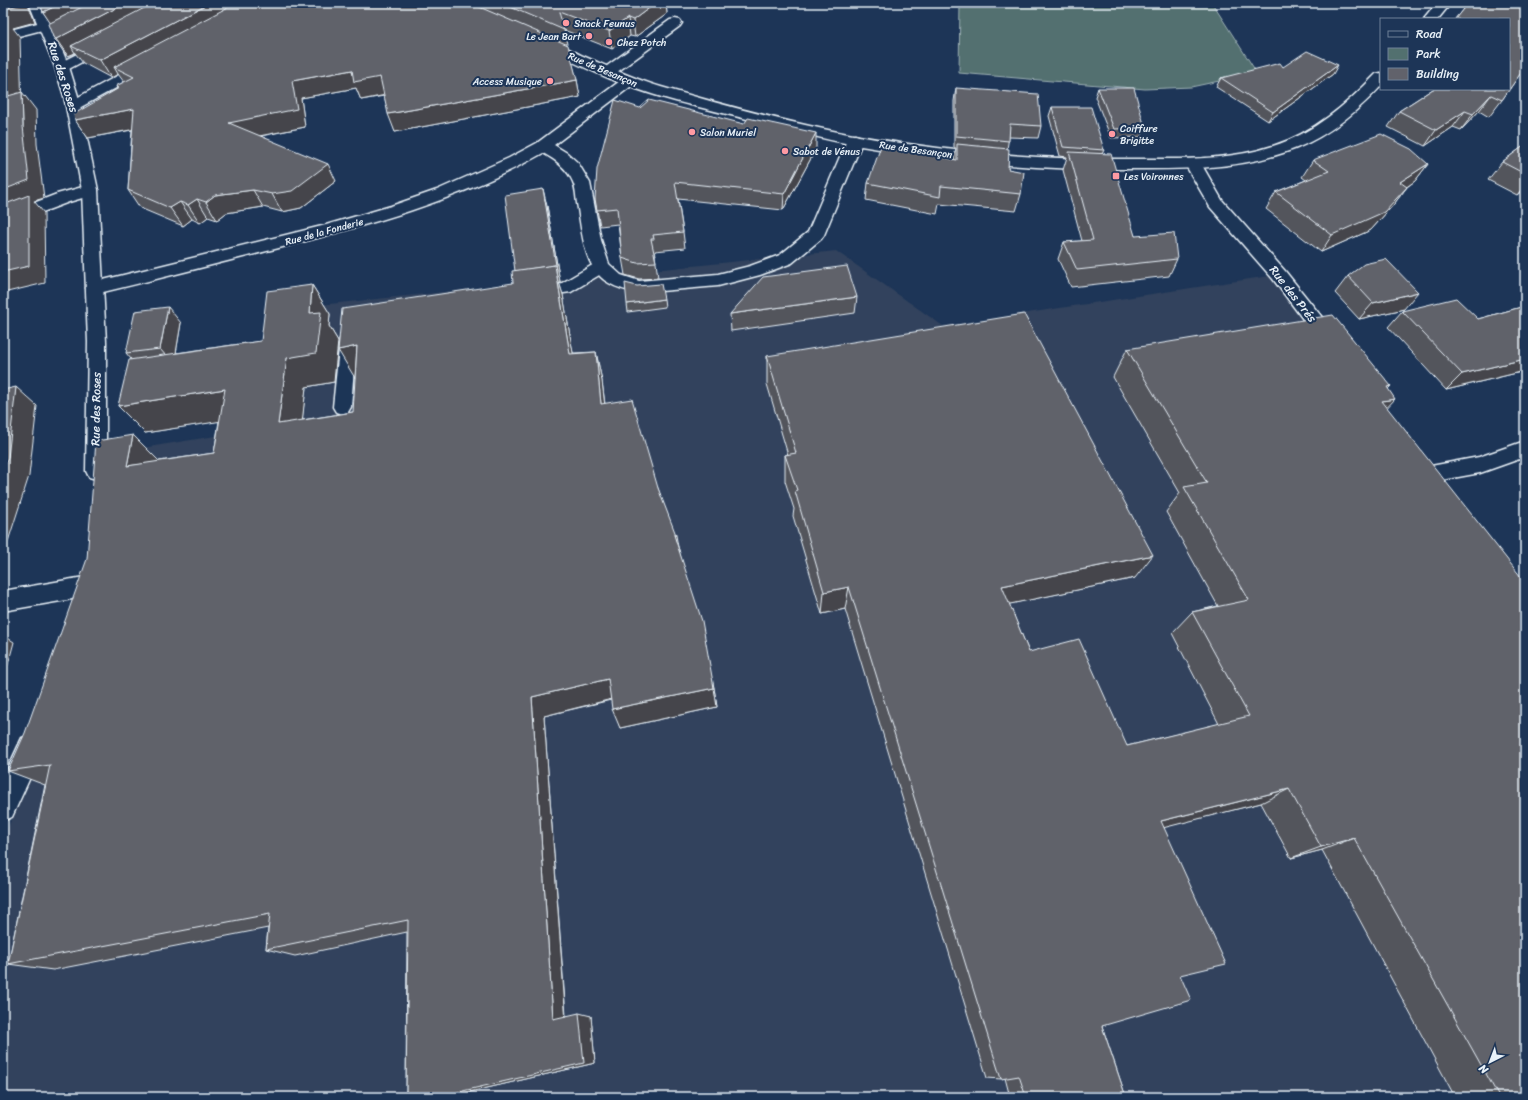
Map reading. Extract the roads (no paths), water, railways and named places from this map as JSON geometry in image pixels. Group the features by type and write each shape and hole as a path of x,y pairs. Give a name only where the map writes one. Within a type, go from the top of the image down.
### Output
{"street":[{"name":"Rue des Roses","path":"36,3 54,32 62,67 74,105 90,190 97,342 96,489"},
{"path":"1432,18 1444,3"},
{"path":"608,72 675,23"},
{"path":"3,36 54,32"},
{"name":"Rue de Besançon","path":"527,36 629,81 662,92 761,118 855,140 939,153 1008,160 1100,165 1193,164 1263,154 1297,143 1312,134 1341,114 1380,78"},
{"path":"62,67 116,39"},
{"path":"74,105 162,58"},
{"name":"Rue de la Fonderie","path":"95,288 328,230 397,210 484,177 544,146 629,81"},
{"path":"544,146 561,156 572,166 582,183 592,240 602,267 615,279 638,287 718,280 754,271 786,259 815,235 855,140"},
{"name":"Rue des Prés","path":"1193,164 1216,203 1280,274 1341,355"},
{"path":"3,221 63,198 90,190"},
{"path":"1445,492 1426,467 1480,464 1525,449"},
{"path":"3,601 85,580 77,609"},
{"path":"3,808 37,732"}],"lane":[{"path":"520,294 566,288 602,267"},
{"path":"342,407 349,327"}],"place":[{"name":"Snack Feunus","path":"566,23"},
{"name":"Le Jean Bart","path":"589,36"},
{"name":"Chez Potch","path":"609,42"},
{"name":"Access Musique","path":"550,81"},
{"name":"Salon Muriel","path":"692,132"},
{"name":"Coiffure Brigitte","path":"1112,134"},
{"name":"Sabot de Vénus","path":"785,151"},
{"name":"Les Voironnes","path":"1116,176"}]}
